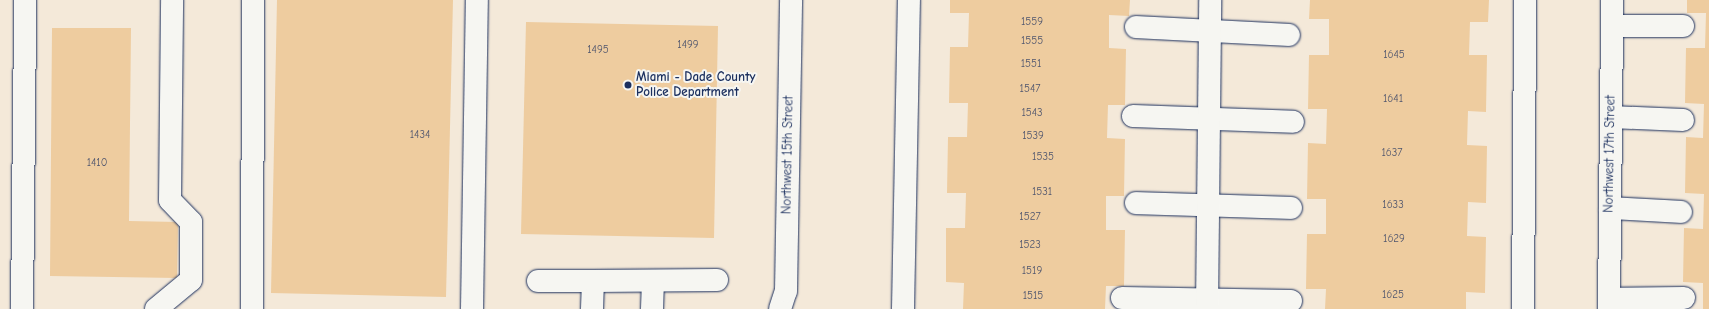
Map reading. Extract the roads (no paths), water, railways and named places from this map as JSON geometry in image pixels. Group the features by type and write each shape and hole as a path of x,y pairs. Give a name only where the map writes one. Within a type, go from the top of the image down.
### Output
{"street":[{"path":"22,309 25,0"},
{"path":"156,309 191,280 191,222 170,200 172,0"},
{"path":"252,309 253,0"},
{"path":"472,309 477,0"},
{"name":"Northwest 15th Street","path":"780,309 786,291 791,0"},
{"path":"902,309 908,0"},
{"path":"1207,303 1210,0"},
{"path":"1523,309 1525,0"},
{"name":"Northwest 17th Street","path":"1609,304 1612,0"},
{"path":"1612,26 1682,26"},
{"path":"1136,27 1289,35"},
{"path":"1133,116 1293,122"},
{"path":"1611,118 1683,120"},
{"path":"1136,203 1291,208"},
{"path":"1610,208 1681,212"},
{"path":"538,281 717,280"},
{"path":"592,309 593,281"},
{"path":"652,281 652,309"},
{"path":"1122,298 1207,303 1291,301"},
{"path":"1609,304 1684,298"}],"place":[{"name":"Miami - Dade County Police Department","path":"628,85"}]}
